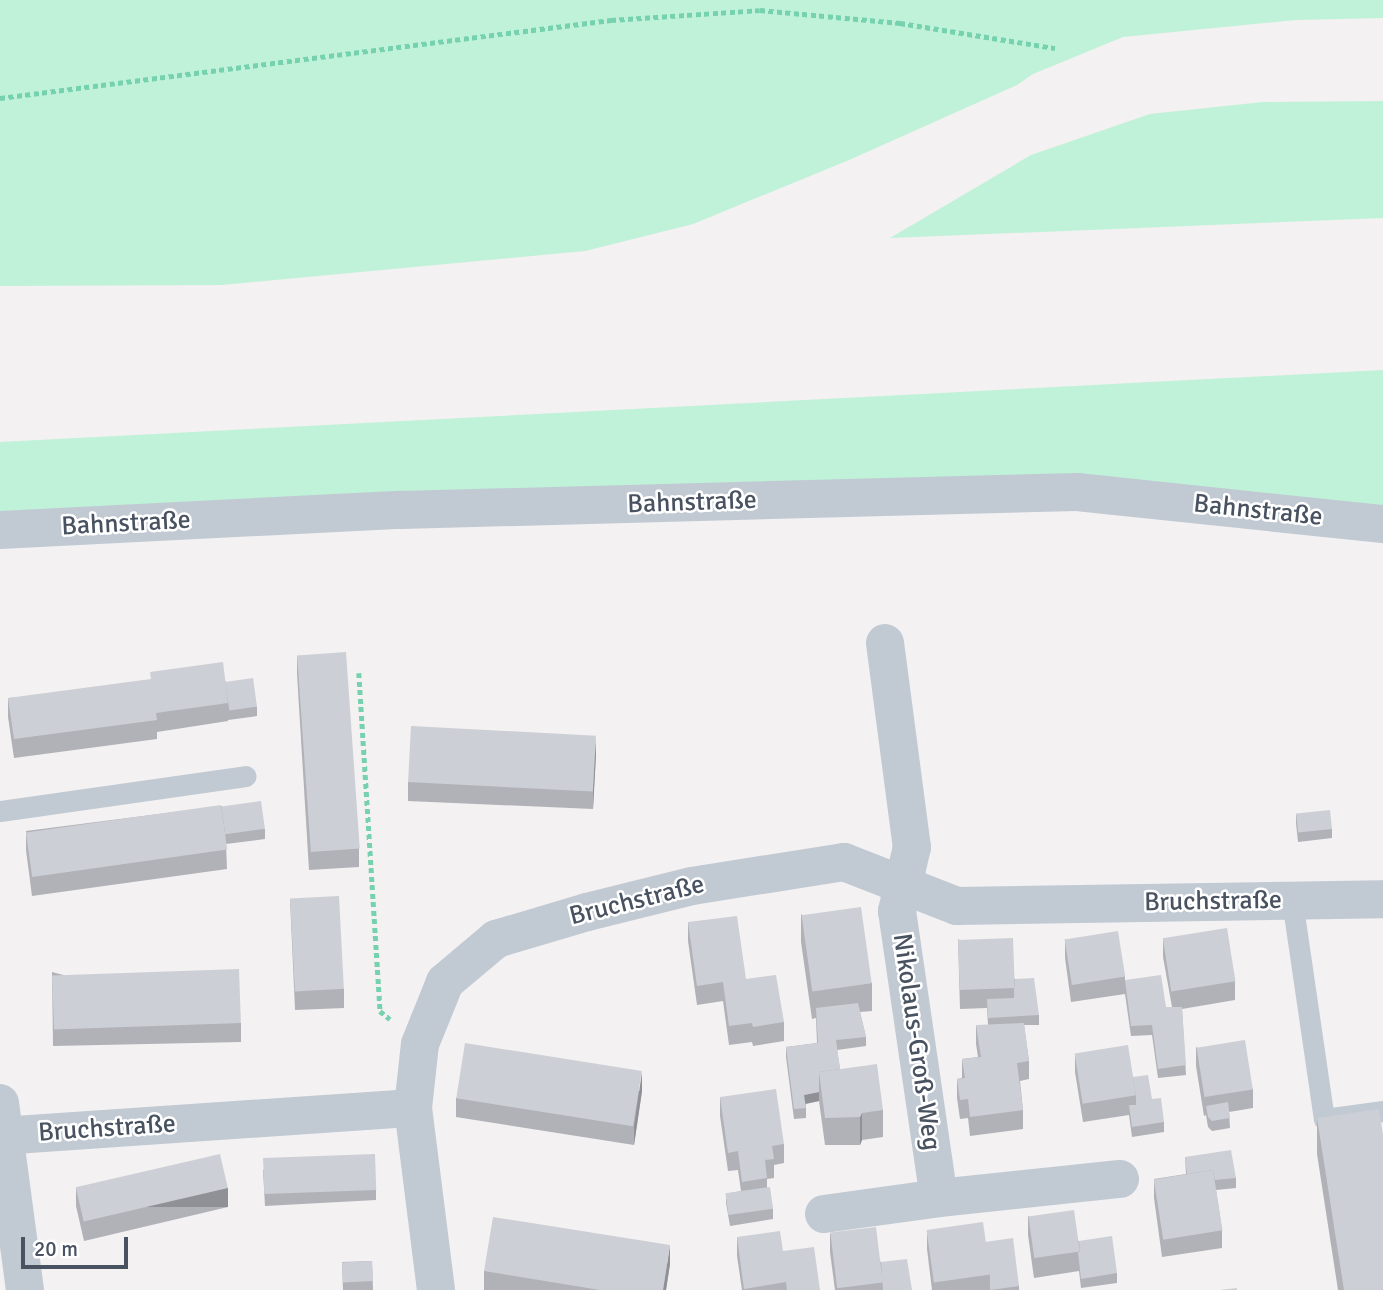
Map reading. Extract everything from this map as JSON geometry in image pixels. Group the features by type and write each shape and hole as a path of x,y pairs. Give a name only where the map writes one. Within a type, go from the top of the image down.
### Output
{"street":[{"name":"Bahnstraße","path":"0,530 401,510 1077,492 1383,524"},
{"name":"Nikolaus-Groß-Weg","path":"886,643 912,848 897,911 939,1198"},
{"name":"Bruchstraße","path":"1,1125 413,1108 420,1044 445,982 496,939 587,912 692,886 844,862 957,906 1383,899"},
{"path":"413,1108 436,1290"},
{"path":"1,1125 25,1290"},
{"path":"824,1214 939,1198 1120,1179"}],"lane":[{"path":"0,811 246,776"},
{"path":"1292,900 1324,1119 1383,1111"}],"path":[{"path":"0,98 611,20 760,10 900,23 1055,48"},
{"path":"359,673 380,1011 420,1044"}],"green space":[{"path":"0,0 1383,0 1383,18 1296,20 1123,37 1033,74 1017,85 849,160 693,224 585,251 222,285 0,286"},
{"path":"1383,101 1383,218 890,238 1031,155 1150,114 1263,102"},
{"path":"1383,370 1383,522 1076,492 0,517 0,442"}],"building":[{"path":"346,652 360,849 311,852 297,655"},
{"path":"223,662 228,703 156,713 157,720 14,739 8,698 151,679 150,672"},
{"path":"253,678 257,707 229,711 225,682"},
{"path":"411,726 596,736 593,792 408,782"},
{"path":"261,801 265,829 225,834 221,807"},
{"path":"221,805 227,850 32,877 26,832"},
{"path":"1330,810 1332,829 1298,832 1296,814"},
{"path":"339,896 344,989 295,991 290,899"},
{"path":"861,907 872,983 812,992 802,915"},
{"path":"737,916 746,979 776,975 784,1022 753,1027 752,1023 729,1026 723,982 697,986 688,922"},
{"path":"1227,928 1235,981 1171,992 1163,938"},
{"path":"1118,931 1125,976 1072,985 1065,939"},
{"path":"1013,938 1015,988 960,990 958,940"},
{"path":"239,969 241,1023 54,1029 52,976"},
{"path":"1161,975 1166,1007 1182,1007 1186,1065 1158,1069 1152,1025 1131,1026 1125,980"},
{"path":"1034,978 1039,1015 988,1018 987,999 1014,998 1015,979"},
{"path":"858,1003 866,1037 836,1040 840,1069 819,1072 819,1092 804,1095 806,1108 794,1109 786,1047 818,1043 816,1008"},
{"path":"1024,1023 1029,1061 1017,1063 1023,1110 970,1117 968,1099 960,1100 957,1079 965,1078 962,1059 981,1057 976,1025"},
{"path":"1245,1040 1253,1089 1204,1097 1197,1048"},
{"path":"465,1043 642,1071 633,1126 456,1098"},
{"path":"1128,1045 1136,1095 1083,1104 1075,1053"},
{"path":"877,1064 883,1110 862,1113 860,1117 825,1118 819,1072"},
{"path":"1148,1075 1152,1099 1161,1098 1164,1122 1132,1127 1129,1105 1136,1105 1133,1077"},
{"path":"776,1089 784,1144 772,1146 774,1159 765,1160 767,1178 742,1182 738,1151 728,1153 720,1097"},
{"path":"1228,1102 1230,1118 1212,1121 1208,1117 1206,1106"},
{"path":"1379,1109 1383,1135 1383,1290 1344,1290 1317,1118"},
{"path":"1231,1150 1236,1178 1215,1180 1213,1170 1187,1174 1185,1157"},
{"path":"220,1154 228,1188 84,1221 76,1187"},
{"path":"375,1154 376,1190 264,1194 263,1158"},
{"path":"1213,1170 1223,1230 1163,1240 1154,1179"},
{"path":"770,1187 773,1209 728,1215 725,1193"},
{"path":"1074,1210 1080,1252 1034,1258 1028,1216"},
{"path":"493,1217 670,1245 663,1290 600,1290 484,1271"},
{"path":"983,1222 990,1274 934,1282 927,1230"},
{"path":"876,1227 883,1283 837,1288 830,1233"},
{"path":"780,1231 783,1251 814,1247 820,1290 787,1290 786,1282 744,1289 737,1237"},
{"path":"1112,1236 1117,1273 1081,1279 1079,1241"},
{"path":"1013,1238 1019,1286 990,1290 985,1242"},
{"path":"907,1259 912,1290 883,1290 881,1262"},
{"path":"372,1261 373,1281 343,1283 342,1263"}]}
